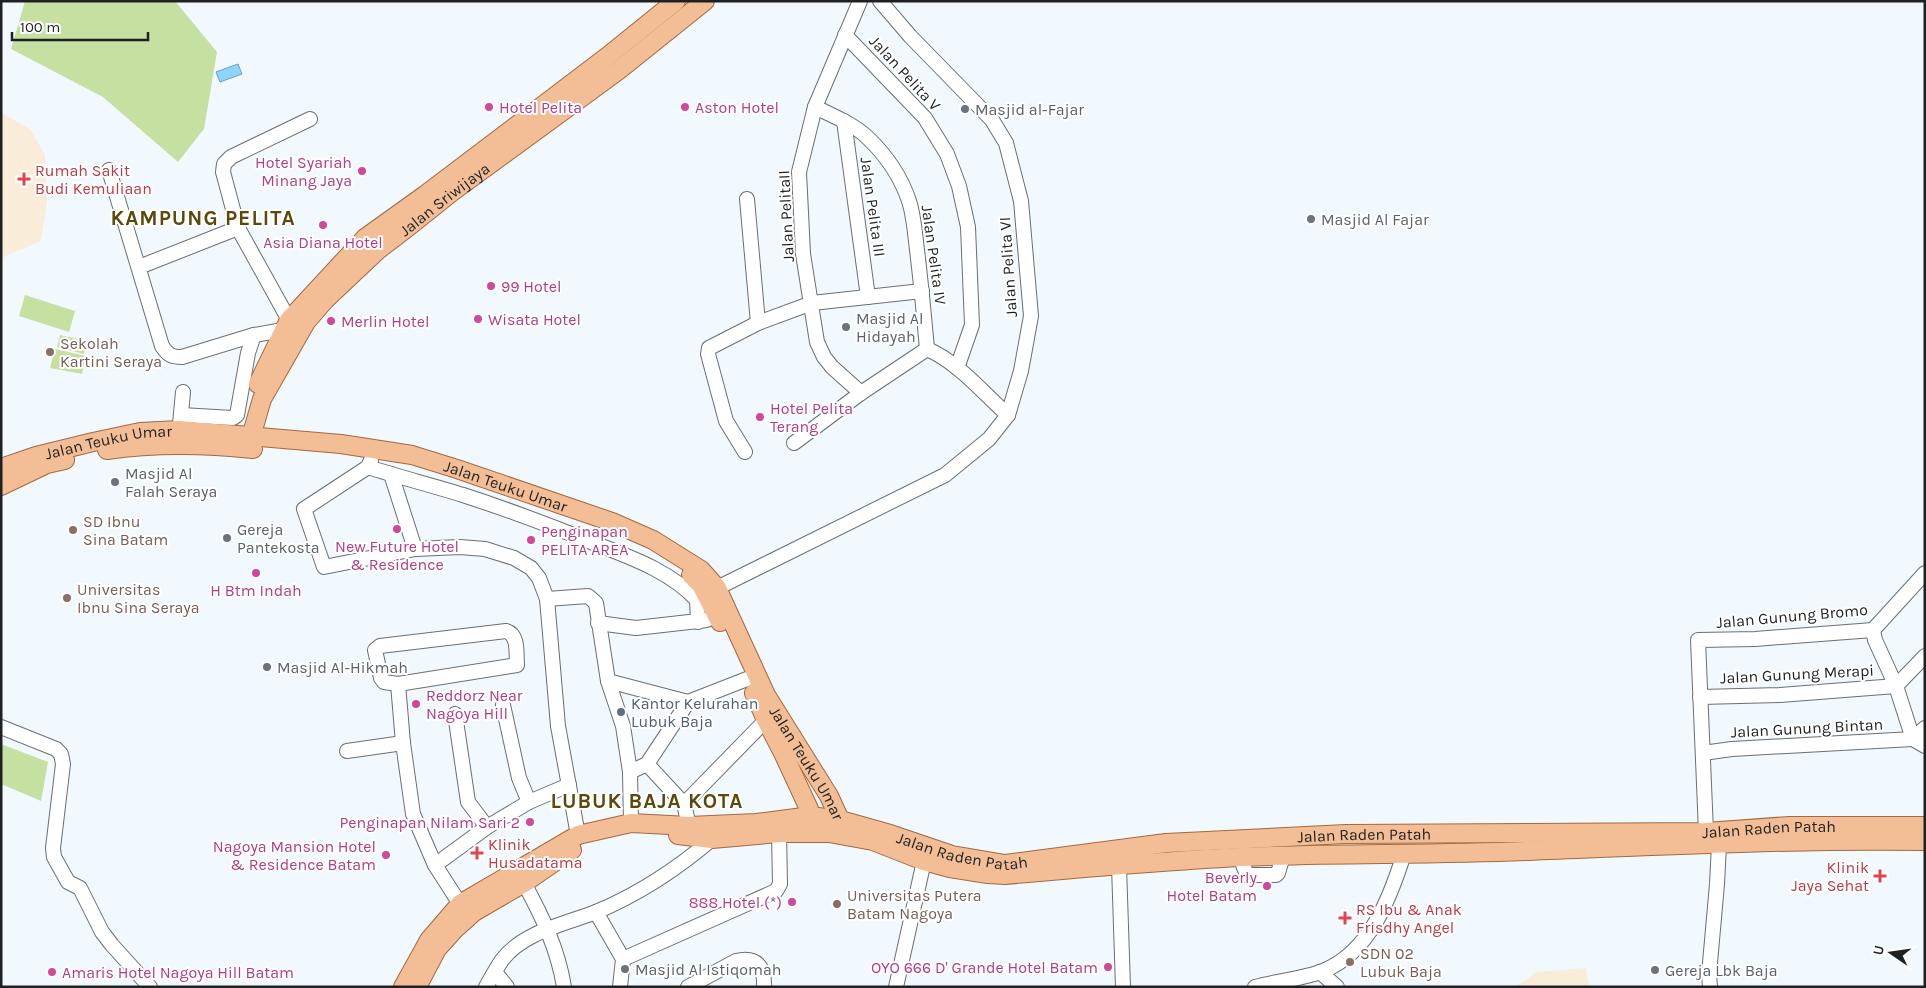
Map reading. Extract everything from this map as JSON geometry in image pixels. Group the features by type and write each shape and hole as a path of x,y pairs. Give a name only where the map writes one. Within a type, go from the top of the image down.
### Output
{"main road":[{"name":"Jalan Sriwijaya","path":"245,442 262,399 306,322 378,250 403,220 562,89 608,56 676,1"},
{"name":"Jalan Sriwijaya","path":"245,442 254,394 286,325 365,238 403,220 573,104 620,70 705,1"},
{"path":"562,89 573,104"},
{"name":"Jalan Teuku Umar","path":"1,468 36,456 180,422 245,442 370,464 387,461 453,476 612,532 679,564 701,586 784,754 812,824"},
{"name":"Jalan Teuku Umar","path":"1,486 47,464 86,454 127,447 245,442 341,444 412,455 612,522 653,540 701,570 717,588 766,695 829,796 840,827"},
{"path":"403,987 429,940 460,904 578,835 631,823 689,826 756,823 812,824"},
{"path":"417,987 437,949 454,929 474,912 524,883 578,847 595,840 627,833 654,833 712,838 779,832 812,824"},
{"name":"Jalan Raden Patah","path":"812,824 890,834 952,856 1005,864 1166,843 1346,834 1789,833 1925,841"},
{"name":"Jalan Raden Patah","path":"840,827 924,861 978,873 1005,875 1240,857 1719,845 1789,833 1925,826"},
{"path":"1346,834 1346,855"}],"street":[{"name":"Jalan PelitaII","path":"860,1 815,107 799,172 803,254 817,342 824,357 832,367 861,392"},
{"name":"Jalan Pelita VI","path":"717,588 945,475 989,439 1008,415 1021,371 1031,316 1020,201 1006,143 992,120 910,36 880,1"},
{"name":"Jalan Pelita V","path":"845,35 925,118 948,154 959,186 968,228 972,325 957,368"},
{"name":"Jalan Pelita IV","path":"815,107 844,121 867,136 902,183 909,202 915,229 927,348"},
{"path":"109,170 162,346 167,354 174,357 182,357 286,325 238,228 222,172 224,164 231,156 310,119"},
{"name":"Jalan Pelita III","path":"844,121 868,297"},
{"path":"747,199 758,323"},
{"path":"139,266 238,228"},
{"path":"744,452 726,421 708,354 712,346 758,323 812,302 922,291"},
{"path":"183,392 180,422 233,418 237,415 248,353 254,335"},
{"path":"794,443 861,392 927,348 936,352 957,368 1008,415"},
{"path":"578,835 558,726 546,599 539,578 531,568 514,558 485,549 460,547 415,549 324,567 304,509 370,464 391,474 462,495 538,521 664,573 684,586 697,600 698,622"},
{"path":"391,474 415,549"},
{"name":"Jalan Gunung Bromo","path":"1700,697 1698,640 1747,639 1873,630 1925,573"},
{"path":"546,599 588,596 596,603 608,681 623,726 630,772 631,823"},
{"path":"598,623 636,628 698,622 718,618"},
{"path":"1873,630 1875,640 1919,743"},
{"path":"506,631 512,633 515,638 518,665 398,684 382,680 376,648 390,644 506,631"},
{"path":"1896,686 1925,656"},
{"path":"608,681 688,702 747,680"},
{"path":"398,684 403,743 413,814 435,865 460,904"},
{"name":"Jalan Gunung Merapi","path":"1700,697 1780,695 1896,686"},
{"path":"1700,697 1706,832"},
{"path":"630,772 646,764 688,702"},
{"path":"503,705 519,778 529,802"},
{"path":"455,714 468,802 486,827"},
{"path":"684,804 766,720"},
{"path":"1,727 56,750 61,754 63,764 54,857 68,882 80,888 107,939 150,987"},
{"path":"1919,743 1925,728"},
{"path":"347,751 403,743"},
{"name":"Jalan Gunung Bintan","path":"1702,754 1732,749 1919,743"},
{"path":"646,764 684,804 689,826"},
{"path":"435,865 486,827 529,802 569,785"},
{"path":"623,959 776,891 780,884 779,832"},
{"path":"486,987 502,960 513,949 548,928 596,912 667,875 712,838"},
{"path":"1710,987 1709,974 1719,845"},
{"path":"1255,987 1320,972 1335,966 1347,956 1367,934 1389,899 1404,854"},
{"path":"896,987 924,861"},
{"path":"1119,866 1122,987"},
{"path":"524,883 548,928 562,972 564,987"},
{"path":"596,912 623,959 620,987"},
{"path":"688,987 736,961 745,959 753,961 760,966 765,978 764,987"},
{"path":"495,972 507,987"},
{"path":"1320,972 1337,987"}],"shaded area":[{"name":"Rumah Sakit Budi Kemuliaan","path":"1,113 30,129 45,155 47,202 41,241 1,258"},
{"path":"1586,968 1589,987 1515,987 1537,972"}],"green space":[{"path":"25,1 175,1 217,52 204,129 178,162 103,97 11,49"},
{"path":"25,295 75,311 69,332 19,316"},
{"path":"60,335 87,341 84,354 57,347"},
{"path":"55,349 86,356 82,374 50,368"},
{"path":"1,744 48,762 41,801 1,784"}],"water":[{"path":"238,64 242,74 220,82 216,72"}],"place":[{"name":"Hotel Pelita","path":"489,107"},
{"name":"Aston Hotel","path":"685,107"},
{"name":"Masjid al-Fajar","path":"965,109"},
{"name":"Hotel Syariah Minang Jaya","path":"362,171"},
{"name":"Rumah Sakit Budi Kemuliaan","path":"24,179"},
{"name":"Masjid Al Fajar","path":"1311,219"},
{"name":"Asia Diana Hotel","path":"323,225"},
{"name":"99 Hotel","path":"491,286"},
{"name":"Wisata Hotel","path":"478,319"},
{"name":"Merlin Hotel","path":"331,321"},
{"name":"Masjid Al Hidayah","path":"846,327"},
{"name":"Sekolah Kartini Seraya","path":"50,352"},
{"name":"Hotel Pelita Terang","path":"760,417"},
{"name":"Masjid Al Falah Seraya","path":"115,482"},
{"name":"New Future Hotel & Residence","path":"397,529"},
{"name":"SD Ibnu Sina Batam","path":"73,530"},
{"name":"Gereja Pantekosta","path":"227,538"},
{"name":"Penginapan PELITA AREA","path":"531,540"},
{"name":"H Btm Indah","path":"256,573"},
{"name":"Universitas Ibnu Sina Seraya","path":"67,598"},
{"name":"Masjid Al-Hikmah","path":"267,667"},
{"name":"Reddorz Near Nagoya Hill","path":"416,704"},
{"name":"Kantor Kelurahan Lubuk Baja","path":"621,712"},
{"name":"Penginapan Nilam Sari 2","path":"530,822"},
{"name":"Klinik Husadatama","path":"477,853"},
{"name":"Nagoya Mansion Hotel & Residence Batam","path":"386,855"},
{"name":"Klinik Jaya Sehat","path":"1880,876"},
{"name":"Beverly Hotel Batam","path":"1267,886"},
{"name":"888 Hotel (*)","path":"792,902"},
{"name":"Universitas Putera Batam Nagoya","path":"837,904"},
{"name":"RS Ibu & Anak Frisdhy Angel","path":"1345,918"},
{"name":"SDN 02 Lubuk Baja","path":"1350,962"},
{"name":"OYO 666 D' Grande Hotel Batam","path":"1108,967"},
{"name":"Masjid Al Istiqomah","path":"625,969"},
{"name":"Gereja Lbk Baja","path":"1655,970"},
{"name":"Amaris Hotel Nagoya Hill Batam","path":"52,972"}],"district":[{"name":"KAMPUNG PELITA","path":"203,218"},
{"name":"LUBUK BAJA KOTA","path":"647,801"}]}
